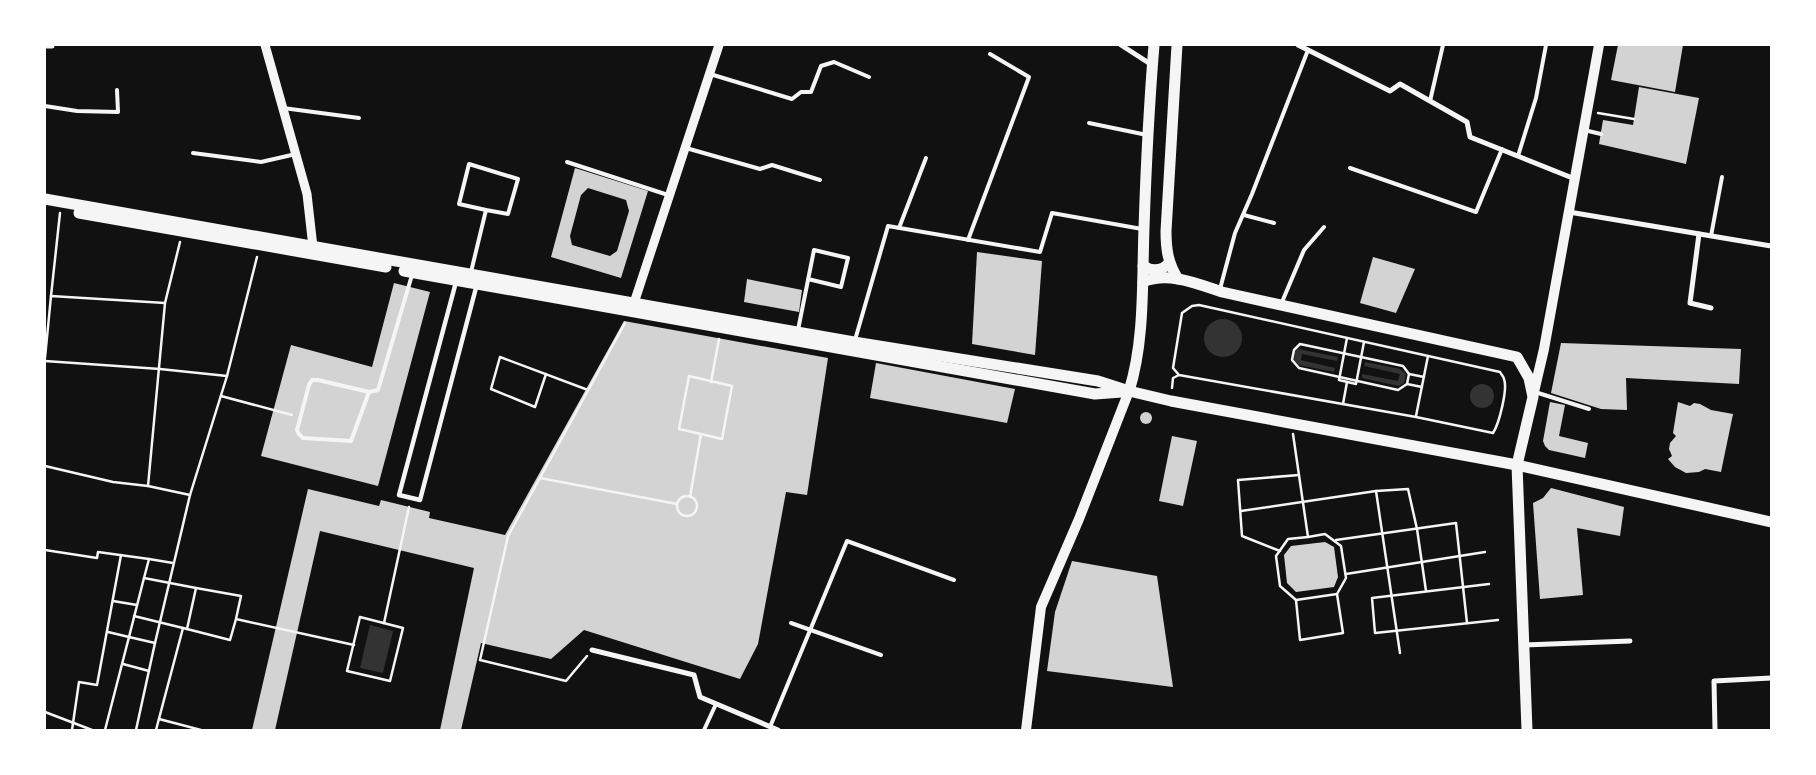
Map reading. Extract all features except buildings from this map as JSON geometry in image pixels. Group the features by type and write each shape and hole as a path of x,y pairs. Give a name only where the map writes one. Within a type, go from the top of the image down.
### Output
{"main road":[{"path":"1026,730 1041,607 1079,519 1135,371 1144,266 1144,229 1154,45"},
{"path":"1177,45 1166,231 1169,262 1178,279"},
{"path":"1527,730 1518,465 1534,395 1600,45"},
{"path":"45,199 314,246 414,268 457,280 473,279"},
{"path":"45,207 414,268 632,307 1098,381 1171,401 1518,465 1771,522"},
{"path":"1144,266 1148,269 1158,270 1169,262"},
{"path":"1143,282 1157,278 1178,279 1220,291 1518,357 1529,378 1534,395"},
{"path":"632,307 721,327 1095,394 1129,391"}],"street":[{"path":"265,45 308,194 314,246"},
{"path":"632,307 719,45"},
{"path":"1121,45 1152,65"},
{"path":"1298,45 1390,91 1400,84 1467,122 1470,137 1575,179"},
{"path":"45,46 52,46"},
{"path":"1569,212 1771,246"},
{"path":"1698,234 1690,303 1711,308"},
{"path":"457,280 400,495 420,500 473,279"},
{"path":"1524,645 1630,641"},
{"path":"592,650 694,675 700,697 778,730"},
{"path":"1715,730 1714,682 1771,678"}],"lane":[{"path":"1430,101 1443,45"},
{"path":"1518,156 1536,98 1546,45"},
{"path":"1220,291 1235,233 1244,215 1308,50"},
{"path":"968,240 1029,76 990,54"},
{"path":"710,74 792,100 801,92 811,92 821,66 834,62 869,77"},
{"path":"45,106 77,111 118,112 117,90"},
{"path":"283,108 360,118"},
{"path":"1089,123 1149,135"},
{"path":"1584,130 1601,134"},
{"path":"686,148 760,169 772,165 820,180"},
{"path":"1350,168 1476,212 1502,149"},
{"path":"193,153 261,162 296,154"},
{"path":"898,228 926,158"},
{"path":"567,162 670,196"},
{"path":"469,164 518,179 508,214 486,210 459,204 469,164"},
{"path":"1711,236 1722,177"},
{"path":"473,279 486,210"},
{"path":"854,342 888,226 1040,252 1052,213 1144,229"},
{"path":"1244,215 1274,223"},
{"path":"1282,304 1304,250 1324,227"},
{"path":"797,332 814,250 848,258 841,287 808,280"},
{"path":"369,392 351,441 303,438 299,434 298,430 312,380 369,392 378,390 414,268"},
{"path":"1534,395 1589,409"},
{"path":"770,727 848,541 954,580"},
{"path":"791,624 881,655"},
{"path":"704,730 716,704"}],"path":[{"path":"1588,111 1634,119"},
{"path":"60,216 45,360 227,376"},
{"path":"148,486 165,303 180,239"},
{"path":"136,730 168,583 190,495 227,376 258,253"},
{"path":"51,296 165,303"},
{"path":"1173,378 1179,375 1416,416 1493,433 1498,426 1505,386 1504,378 1500,372 1199,305 1192,306 1182,313 1173,368 1179,375"},
{"path":"592,650 566,681 480,660 508,536 632,307"},
{"path":"712,382 721,327"},
{"path":"1339,377 1348,338"},
{"path":"1339,377 1339,380 1356,384 1364,342"},
{"path":"1422,387 1407,384 1398,390 1299,368 1292,360 1294,350 1300,344 1403,366 1409,374 1424,377"},
{"path":"1416,416 1428,356"},
{"path":"546,374 535,407 491,389 500,357 546,374 588,390"},
{"path":"1407,384 1409,374"},
{"path":"688,376 732,386 722,439 701,434 679,429 688,376"},
{"path":"1343,404 1347,382"},
{"path":"221,396 299,417"},
{"path":"1291,423 1308,537"},
{"path":"690,497 701,434"},
{"path":"45,466 113,482 148,486 190,495"},
{"path":"1280,551 1242,536 1238,480 1299,475"},
{"path":"540,478 677,504"},
{"path":"1241,511 1376,491 1408,489 1417,529 1426,591"},
{"path":"1376,491 1400,653"},
{"path":"684,497 690,497 697,504 696,510 692,515 685,516 678,510 677,504 684,497"},
{"path":"384,623 410,498"},
{"path":"1334,541 1456,524 1468,622"},
{"path":"1326,534 1342,546 1346,578 1336,594 1343,633 1300,640 1296,600 1280,586 1276,556 1288,540 1308,537 1326,534"},
{"path":"45,550 97,558 98,552 173,563"},
{"path":"1346,574 1485,552"},
{"path":"72,730 79,682 97,685 122,555"},
{"path":"105,730 138,605 148,559"},
{"path":"134,616 230,640 236,619 241,596 144,578"},
{"path":"1488,584 1372,598 1374,633 1498,620"},
{"path":"187,629 196,588"},
{"path":"1296,600 1336,594"},
{"path":"113,600 138,605"},
{"path":"360,617 403,628 390,681 348,670 354,645 360,617"},
{"path":"236,619 354,645"},
{"path":"156,730 183,628"},
{"path":"108,632 155,643"},
{"path":"123,664 149,671"},
{"path":"45,712 92,730"},
{"path":"159,719 200,730"}],"shaded area":[{"path":"1223,319 1236,325 1242,338 1236,351 1223,357 1210,351 1204,338 1210,325"},
{"path":"1298,349 1338,357 1337,361 1302,354 1301,360 1335,368 1334,372 1299,365 1294,361 1295,352"},
{"path":"1365,362 1400,369 1406,374 1404,383 1399,386 1362,378 1362,374 1398,381 1400,374 1364,366"},
{"path":"1482,384 1490,388 1494,396 1490,404 1482,408 1474,404 1470,396 1474,388"},
{"path":"370,625 393,631 383,673 360,668"}]}
